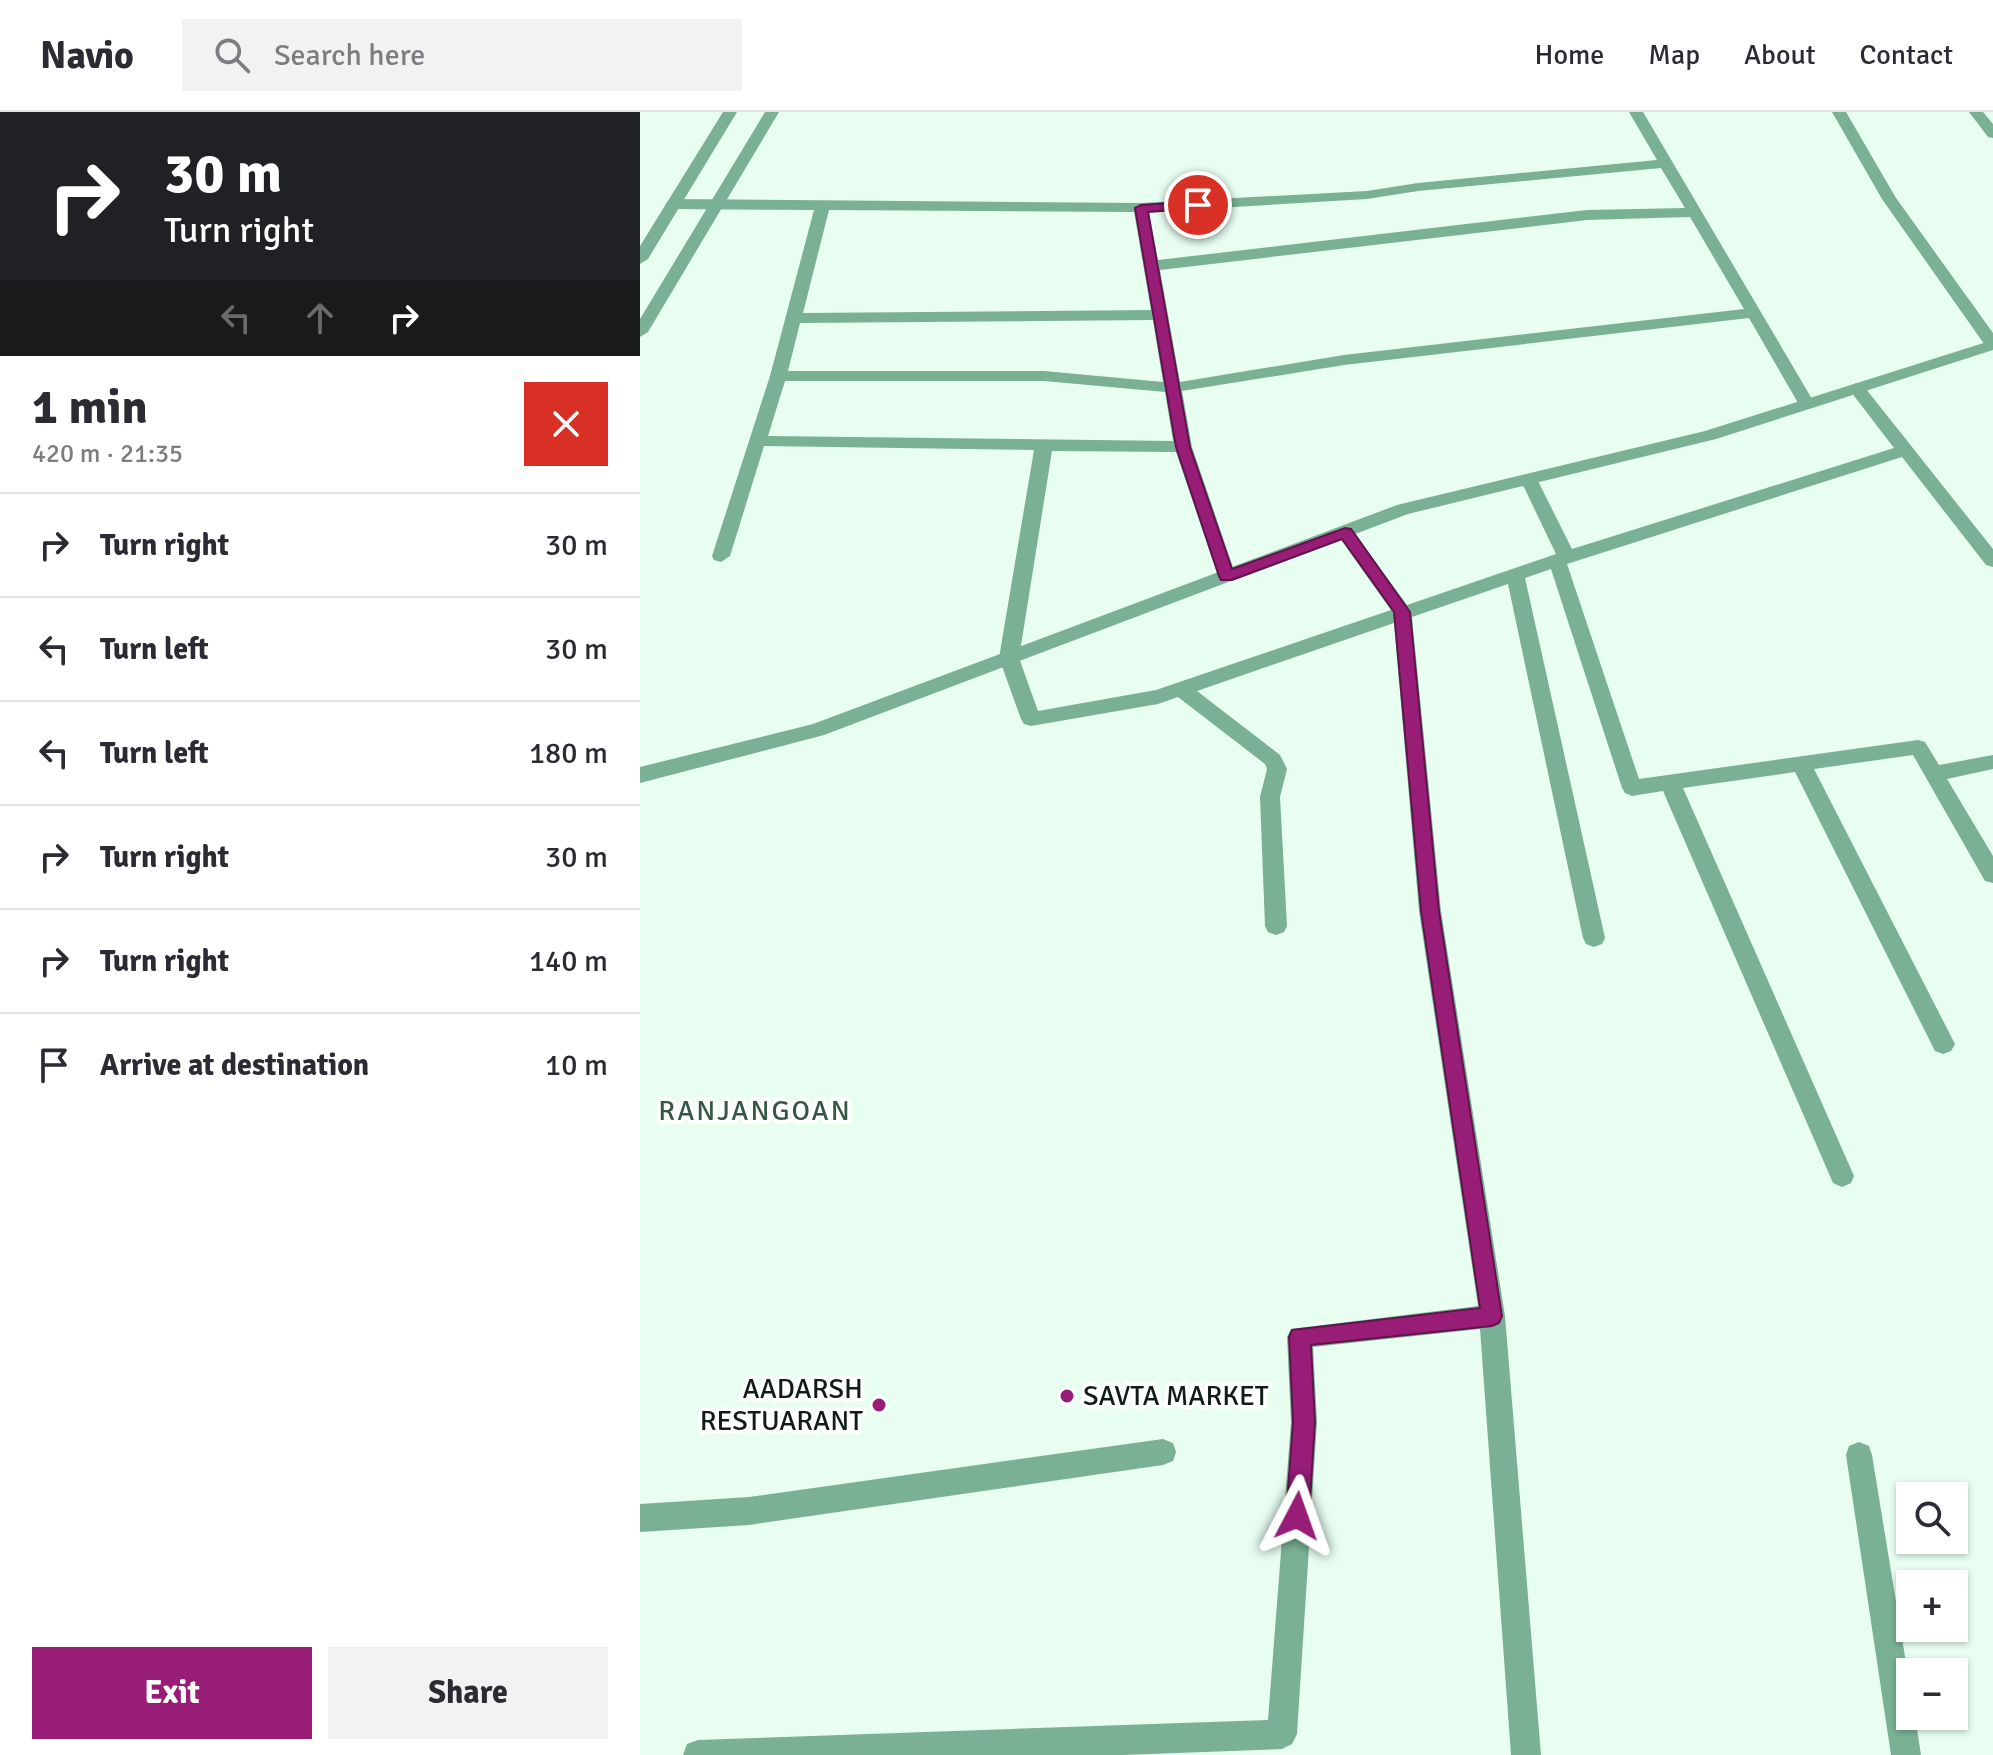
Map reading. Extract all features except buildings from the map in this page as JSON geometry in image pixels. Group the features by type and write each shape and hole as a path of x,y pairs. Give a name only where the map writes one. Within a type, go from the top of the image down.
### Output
{"street":[{"path":"642,253 730,112"},
{"path":"640,332 719,206 772,112"},
{"path":"1636,112 1807,404"},
{"path":"640,775 817,730 1403,509 1710,435 1993,345 1889,199 1839,112"},
{"path":"1976,112 1993,134"},
{"path":"673,204 822,208 1141,208 1367,195 1418,187 1666,163"},
{"path":"721,556 778,376 822,208"},
{"path":"1141,208 1183,447 1227,576"},
{"path":"1151,266 1587,215 1695,212"},
{"path":"778,376 1044,376 1172,388 1344,360 1754,313"},
{"path":"793,318 1159,315"},
{"path":"1856,388 1993,561"},
{"path":"757,441 1183,447"},
{"path":"1044,445 1009,658 1031,719 1158,697 1515,574 1906,450"},
{"path":"1529,479 1562,559 1632,788 1918,747 1993,875"},
{"path":"1345,533 1402,612 1430,911 1492,1316 1526,1755"},
{"path":"1515,574 1594,938"},
{"path":"1181,689 1273,760 1277,769 1270,797 1276,926"},
{"path":"1933,774 1993,762"},
{"path":"1801,764 1943,1044"},
{"path":"1670,783 1842,1176"},
{"path":"698,1755 1108,1748 1282,1734 1304,1422 1300,1337 1492,1316"},
{"path":"640,1518 749,1511 1163,1452"},
{"path":"1859,1455 1906,1755"}],"place":[{"name":"SAVTA MARKET","path":"1067,1396"},
{"name":"AADARSH RESTUARANT","path":"879,1405"}],"district":[{"name":"RANJANGOAN","path":"755,1111"}],"route":[{"path":"1198,205 1141,208 1183,447 1227,576 1345,533 1402,612 1430,911 1492,1316 1300,1337 1304,1422 1297,1516"}]}
